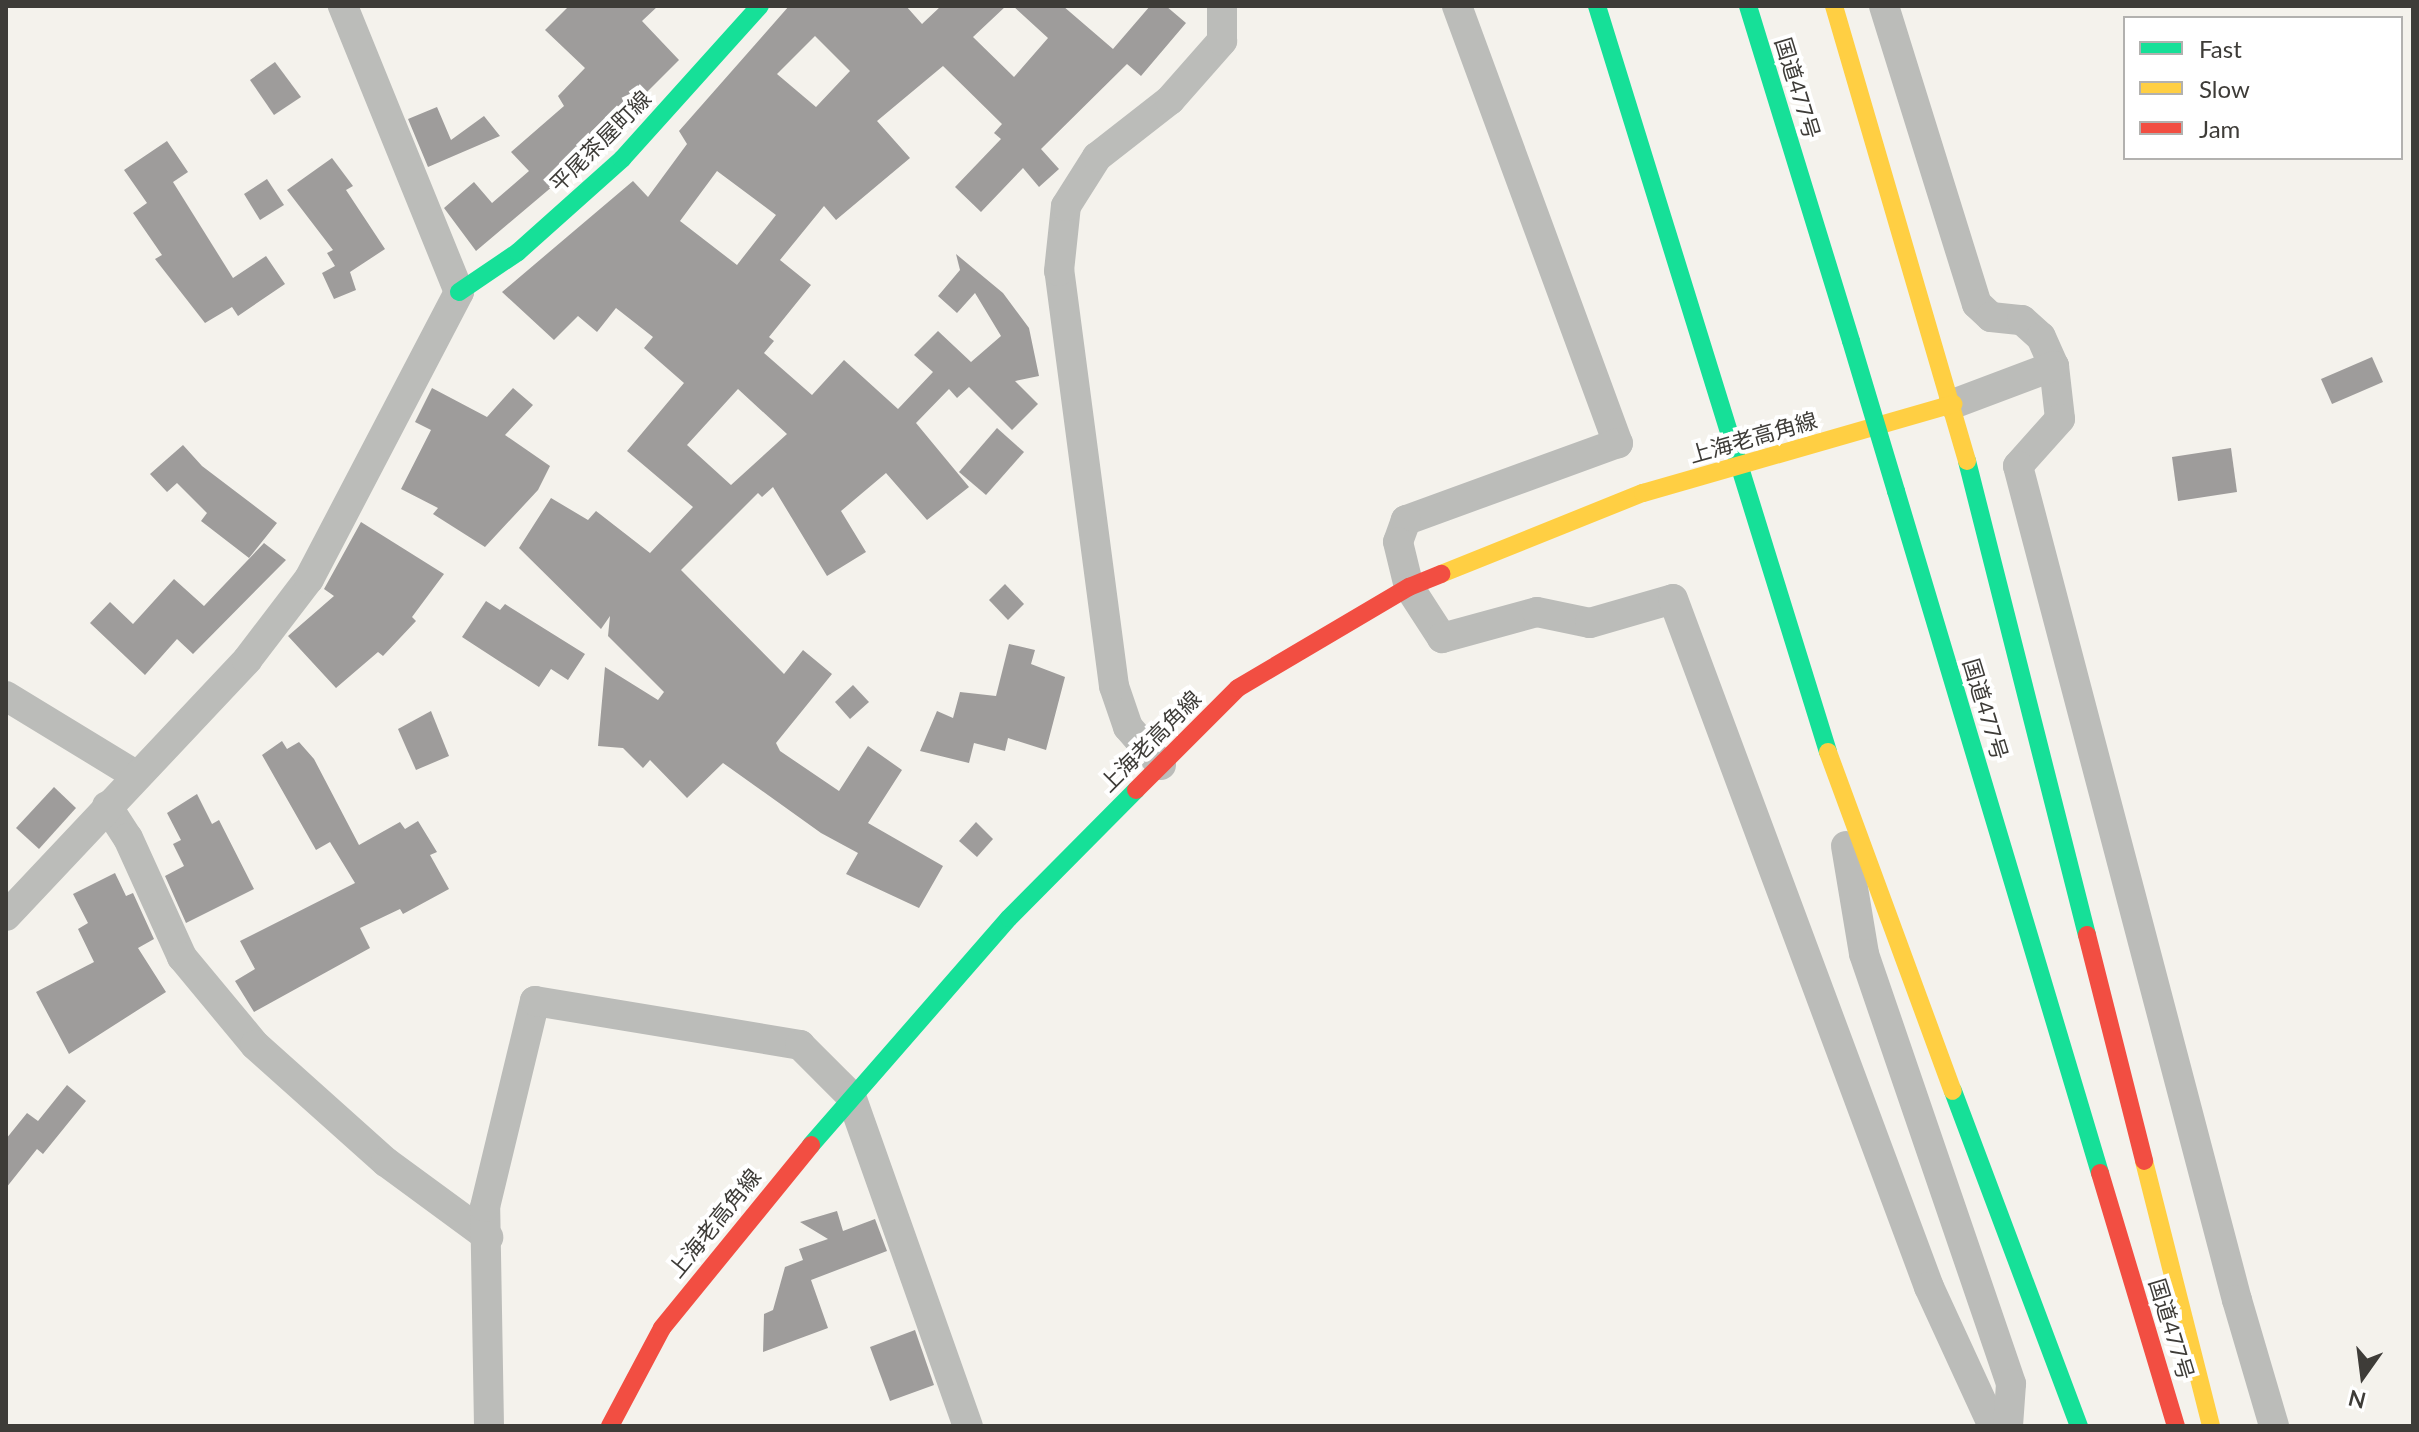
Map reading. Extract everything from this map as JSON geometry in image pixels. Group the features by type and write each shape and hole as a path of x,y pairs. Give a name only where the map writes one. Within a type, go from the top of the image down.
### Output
{"main road":[{"name":"平尾茶屋町線","path":"459,292 518,252 622,159 760,6"},
{"path":"1597,6 1736,468 1835,776 2079,1426"},
{"name":"国道477号","path":"1748,6 2176,1426"},
{"path":"1834,6 1876,160 1953,404 2211,1426"},
{"name":"上海老高角線","path":"610,1426 662,1328 851,1096 1009,918 1238,688 1409,587 1643,493 1953,404"}],"street":[{"path":"6,916 134,774 247,660 309,579 459,292 343,6"},
{"path":"1161,765 1128,727 1114,686 1059,271 1066,206 1097,157 1170,100 1222,41 1222,6"},
{"path":"1457,6 1618,443 1406,520 1398,542 1409,587 1442,638 1537,612 1590,623 1673,599 1929,1287 1993,1426"},
{"path":"1884,6 1977,304 1991,317 2022,320 2041,337 2054,366 2060,419 2018,466 2237,1300 2274,1426"},
{"path":"1953,404 2054,366"},
{"path":"6,696 134,774"},
{"path":"1835,776 1864,954 2011,1384 2008,1426"},
{"path":"107,806 128,838 182,957 255,1045 386,1162 488,1237"},
{"path":"489,1426 488,1237 485,1207 535,1001 800,1045 851,1096 968,1426"}],"building":[{"path":"569,6 658,6 642,21 679,60 607,132 611,136 605,142 476,251 444,208 474,182 492,203 529,171 511,152 564,106 558,96 585,68 545,30"},
{"path":"789,6 906,6 922,24 941,6 1006,6 973,37 1014,77 1048,38 1013,6 1063,6 1113,49 1150,6 1166,6 1186,23 1141,76 1127,64 1041,149 1059,169 1039,187 1023,168 981,212 955,187 1001,139 994,133 1002,124 943,66 877,121 910,158 836,220 824,206 780,260 811,285 769,337 774,341 764,353 812,395 844,360 898,409 933,372 914,355 938,331 971,362 1001,336 975,293 957,313 938,296 960,270 956,254 1003,293 1029,328 1039,376 1015,381 1038,404 1012,430 969,387 957,398 949,389 916,423 969,487 927,520 886,473 841,511 866,552 827,576 773,487 762,497 758,493 681,570 784,674 803,650 832,674 776,743 780,751 839,791 868,746 902,770 868,823 943,866 919,908 846,874 858,853 821,833 723,763 687,798 650,760 643,768 623,748 598,746 605,667 658,700 664,692 608,636 610,616 601,629 519,548 551,498 588,520 596,511 650,553 693,507 627,451 684,383 644,348 653,337 616,308 597,332 578,316 554,340 502,292 633,181 648,197 687,144 679,131","holes":["815,36 850,71 816,107 777,74","717,171 776,215 737,265 680,221","738,389 787,434 731,485 687,445"]},
{"path":"275,62 301,97 274,115 250,80"},
{"path":"437,107 451,140 484,116 500,136 428,167 408,119"},
{"path":"167,141 188,172 173,182 233,278 266,256 285,284 238,316 232,307 205,323 155,259 162,255 133,213 147,203 124,170"},
{"path":"332,158 353,186 346,190 385,249 350,272 356,290 334,299 322,273 335,266 327,253 333,250 287,190"},
{"path":"267,179 284,205 260,220 244,194"},
{"path":"2372,357 2383,382 2332,404 2321,379"},
{"path":"432,388 487,417 513,388 533,405 505,435 550,466 538,490 485,547 433,514 438,508 401,489 431,430 415,422"},
{"path":"997,428 1024,452 986,495 959,472"},
{"path":"183,445 202,466 277,523 249,558 201,521 207,513 177,483 167,492 150,474"},
{"path":"2231,448 2237,492 2178,501 2172,457"},
{"path":"361,522 444,574 412,617 416,621 383,656 378,652 336,688 288,636 334,596 324,589"},
{"path":"264,543 286,560 193,654 177,639 145,675 90,623 110,602 133,624 174,579 204,606"},
{"path":"1005,584 1024,604 1008,620 989,600"},
{"path":"486,601 500,610 505,604 585,654 568,680 551,669 539,687 462,637"},
{"path":"1009,644 1035,650 1031,664 1065,677 1046,750 1008,738 1005,751 974,743 969,763 920,751 937,711 953,718 960,692 996,696"},
{"path":"853,685 869,702 850,719 835,702"},
{"path":"431,711 449,756 416,770 398,729"},
{"path":"282,741 287,749 299,742 314,759 359,845 400,822 405,829 418,821 437,852 430,855 449,889 403,914 400,909 360,928 370,948 254,1012 235,981 255,969 240,941 355,883 330,842 316,850 262,755"},
{"path":"54,787 76,808 39,849 16,828"},
{"path":"197,794 212,824 219,820 254,889 186,923 165,876 184,866 173,844 181,840 167,813"},
{"path":"976,822 993,839 977,857 959,841"},
{"path":"115,873 126,896 133,893 154,939 138,948 166,992 69,1054 36,992 94,962 78,929 88,923 73,894"},
{"path":"67,1085 86,1101 43,1154 37,1149 6,1188 6,1139 27,1113 38,1121"},
{"path":"837,1211 843,1231 875,1219 887,1251 811,1280 828,1328 763,1352 764,1314 773,1310 785,1267 803,1260 799,1249 828,1239 800,1222"},
{"path":"915,1330 934,1385 890,1401 870,1347"}],"traffic: fast":[{"path":"459,292 518,252 622,159 760,6"},
{"path":"1597,6 1828,752"},
{"path":"1748,6 1851,341"},
{"path":"1851,341 1896,491"},
{"path":"1967,461 2087,935"},
{"path":"1896,491 2100,1173"},
{"path":"811,1145 1009,918 1136,790"},
{"path":"1953,1091 2079,1426"}],"traffic: slow":[{"path":"1834,6 1967,461"},
{"path":"1441,574 1643,493 1953,404"},
{"path":"1828,752 1953,1091"},
{"path":"2144,1161 2211,1426"}],"traffic: jam":[{"path":"1136,790 1238,688 1409,587 1441,574"},
{"path":"2087,935 2144,1161"},
{"path":"610,1426 662,1328 811,1145"},
{"path":"2100,1173 2176,1426"}]}
